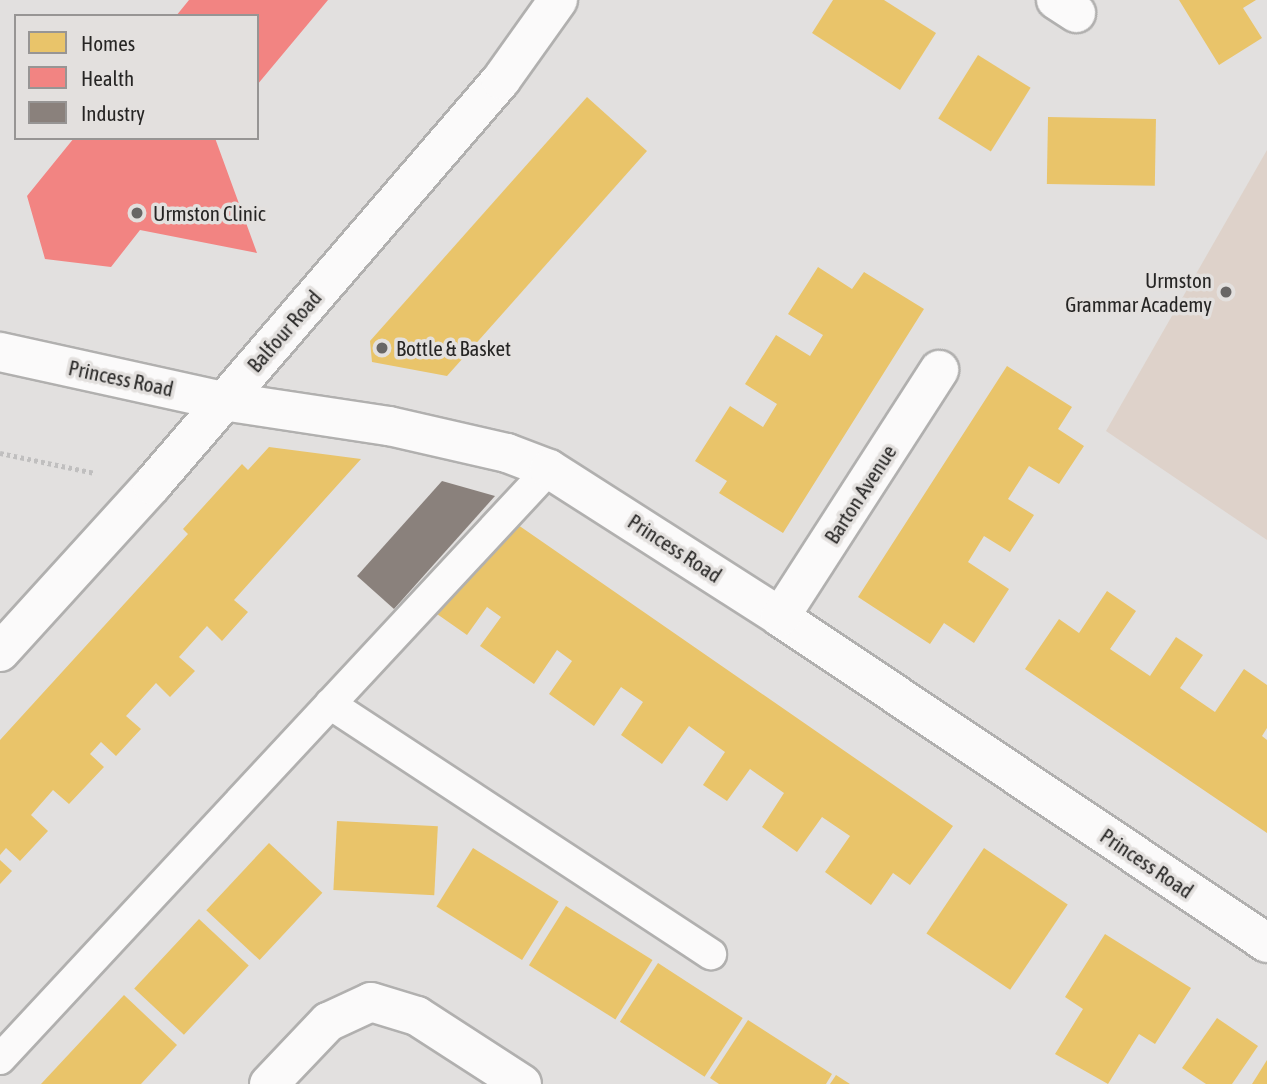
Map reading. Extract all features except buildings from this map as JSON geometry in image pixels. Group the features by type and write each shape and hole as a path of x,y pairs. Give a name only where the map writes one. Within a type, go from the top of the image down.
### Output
{"street":[{"name":"Balfour Road","path":"0,652 152,485 501,80 558,0"},
{"name":"Princess Road","path":"0,352 223,401 389,426 507,453 549,469 780,617 1267,943"},
{"name":"Barton Avenue","path":"780,617 939,370"},
{"path":"270,1084 328,1022 348,1009 371,1002 418,1016 522,1084"}],"lane":[{"path":"0,1059 549,469"},
{"path":"330,704 711,954"}],"path":[{"path":"0,453 152,485"}],"shaded area":[{"name":"Urmston Grammar Academy","path":"1267,150 1267,540 1106,431"}],"place":[{"name":"Urmston Clinic","path":"137,213"},
{"name":"Urmston Grammar Academy","path":"1226,292"},
{"name":"Bottle & Basket","path":"382,348"}]}
